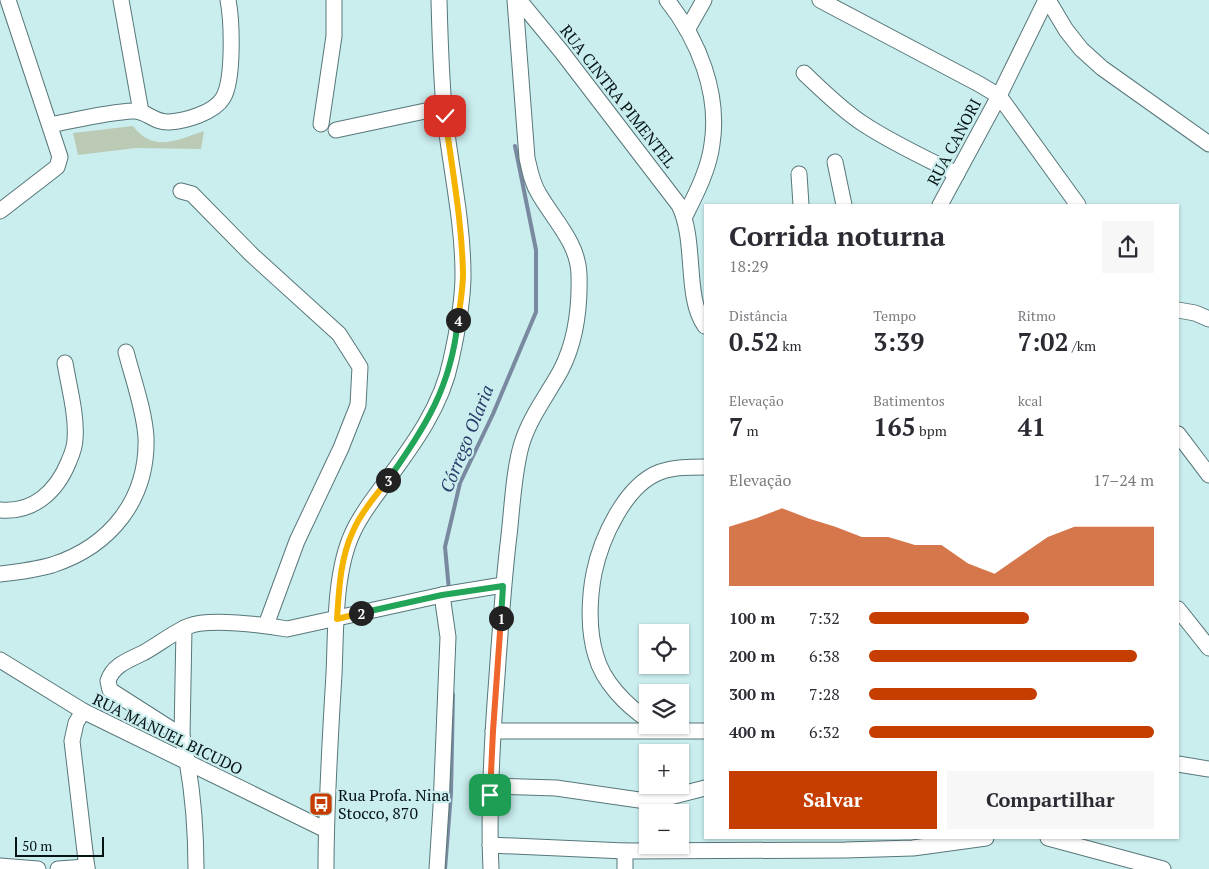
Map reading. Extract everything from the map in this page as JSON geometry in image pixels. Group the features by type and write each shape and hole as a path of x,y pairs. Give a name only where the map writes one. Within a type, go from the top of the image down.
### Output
{"street":[{"path":"0,211 57,167 60,157 8,0"},
{"path":"121,0 140,112"},
{"path":"50,125 131,111 140,112 161,122 170,122 203,113 213,108 223,99 229,70 232,36 228,0"},
{"path":"322,124 334,36 334,0"},
{"path":"326,869 326,830 340,575 352,532 365,510 426,423 444,385 451,363 458,326 463,276 458,213 444,107 439,0"},
{"path":"491,869 490,786 493,731 503,586 518,464 522,443 539,406 568,356 574,333 579,272 576,256 568,236 538,192 531,176 527,158 515,0"},
{"name":"RUA CINTRA PIMENTEL","path":"519,0 671,193 685,216 696,306 704,324"},
{"path":"667,0 687,30 706,71 711,93 713,116 712,144 707,165 685,216"},
{"path":"687,30 704,0"},
{"path":"820,0 999,96 1077,204"},
{"path":"1047,0 1081,49 1102,68 1209,144"},
{"name":"RUA CANORI","path":"941,204 999,96 1047,0"},
{"path":"804,73 828,96 861,122 888,139 957,174"},
{"path":"336,130 444,107"},
{"path":"835,162 844,204"},
{"path":"798,174 801,204"},
{"path":"181,191 192,194 252,255 339,334 360,367 358,405 341,448 297,541 266,625"},
{"path":"1179,310 1195,312 1209,320"},
{"path":"0,574 28,571 53,565 78,554 100,540 118,523 132,505 143,471 146,436 126,352"},
{"path":"0,510 16,510 31,506 47,495 59,482 66,469 75,440 74,419 65,363"},
{"path":"1179,435 1209,475"},
{"path":"639,713 625,701 606,679 596,657 590,603 594,573 613,521 626,499 641,483 659,472 682,467 704,467"},
{"path":"182,736 110,690 108,681 111,673 117,667 184,628 203,622 266,625 287,630 445,594 503,586"},
{"path":"437,869 448,637 445,594"},
{"path":"1179,610 1209,648"},
{"path":"184,628 182,736 188,764 196,829 196,869"},
{"name":"RUA MANUEL BICUDO","path":"0,660 82,711 326,830"},
{"path":"58,869 87,868 72,741 76,723 82,711"},
{"path":"493,731 639,728"},
{"path":"689,730 704,731"},
{"path":"1179,764 1209,769"},
{"path":"490,786 556,788 646,801 704,788"},
{"path":"490,845 625,851 903,848 978,839"},
{"path":"1052,839 1163,869"},
{"path":"625,851 625,869"},
{"path":"0,866 38,869"}],"green space":[{"path":"133,126 141,134 157,142 175,140 204,131 201,149 136,148 78,155 73,133"}],"waterway":[{"name":"Córrego Olaria","path":"449,590 445,547 460,483 493,414 536,312 536,250 515,146"},
{"name":"Córrego Olaria","path":"445,869 451,793 453,694"}],"place":[{"name":"Rua Profa. Nina Stocco, 870","path":"321,804"}],"route":[{"path":"445,116 458,213 463,276 458,326 451,363 444,385 426,423 365,510 352,532 340,575 337,619 442,595 503,586 490,795"}]}
